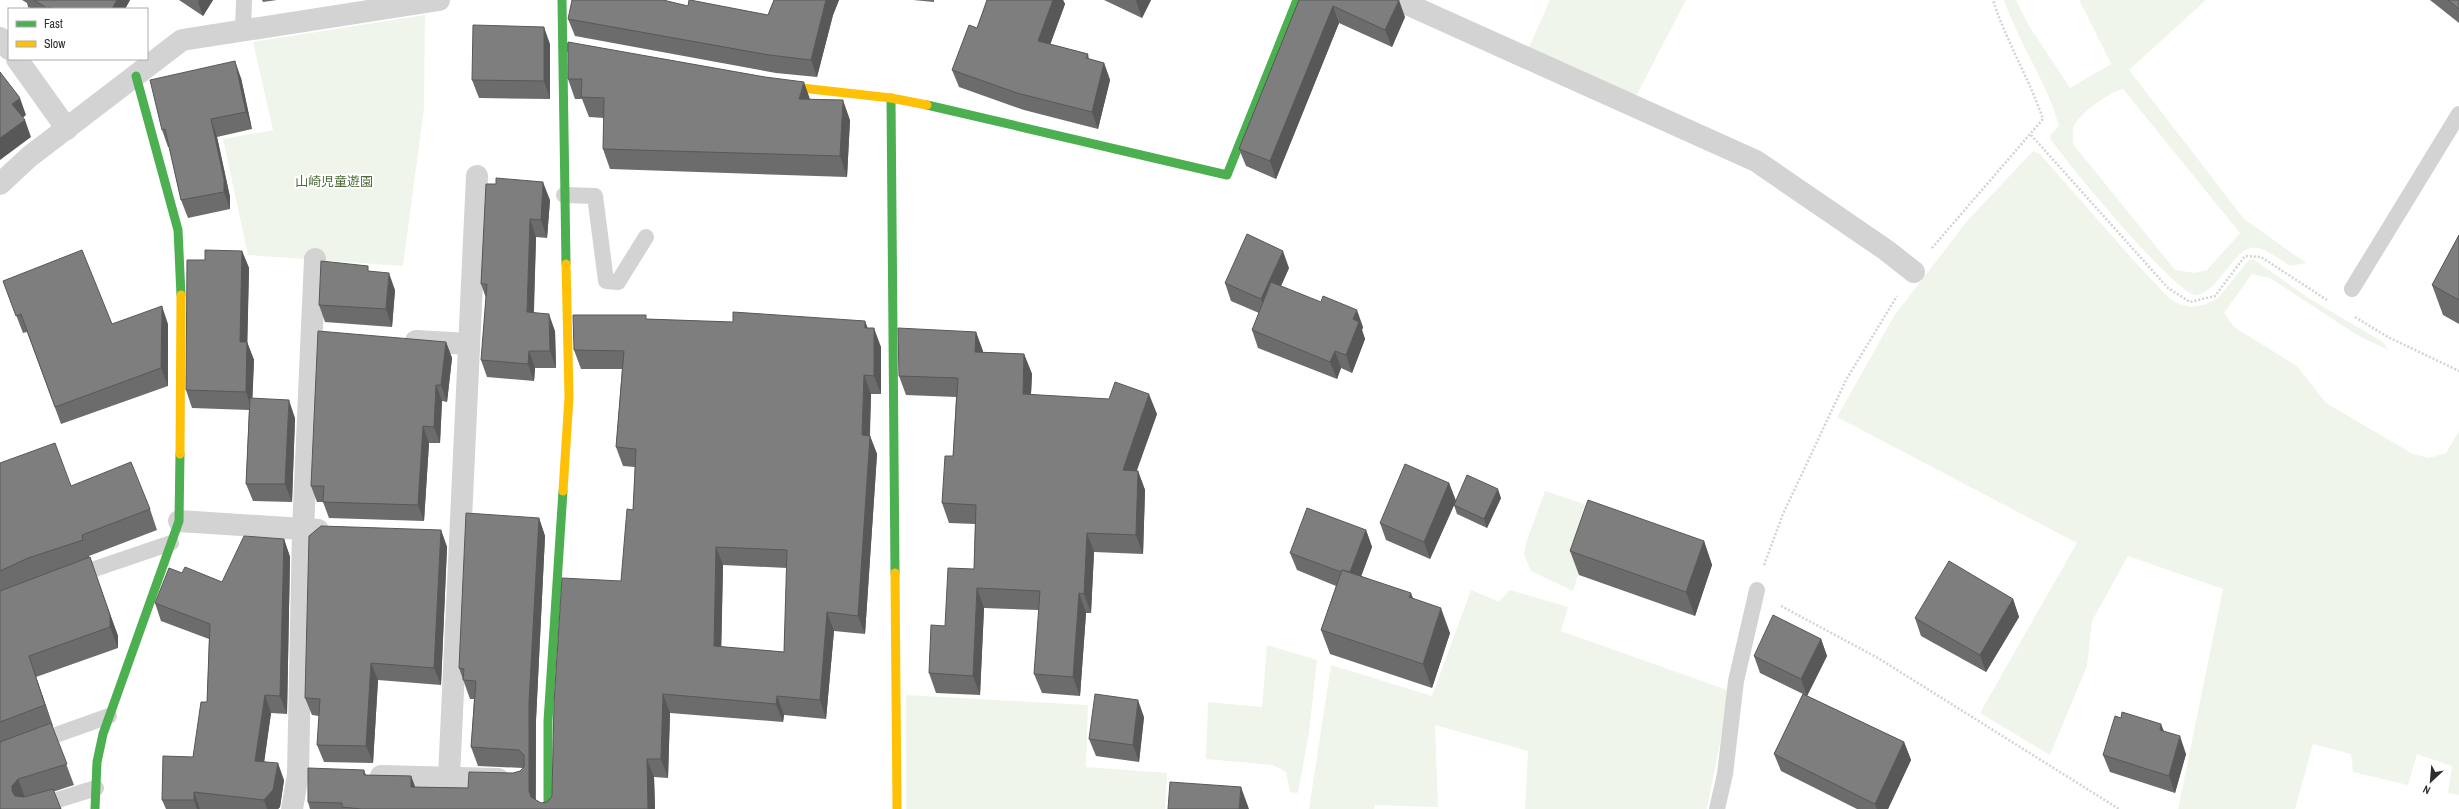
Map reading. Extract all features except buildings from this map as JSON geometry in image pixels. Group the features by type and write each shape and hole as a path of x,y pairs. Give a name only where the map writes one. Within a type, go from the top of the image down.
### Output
{"street":[{"path":"0,184 29,158 182,40 243,30 364,5 438,0"},
{"path":"548,809 548,721 569,397 564,195 562,0"},
{"path":"766,83 890,98 948,109 1227,174 1297,0"},
{"path":"1398,0 1756,161 1886,250 1914,272"},
{"path":"0,38 8,48"},
{"path":"563,47 610,55"},
{"path":"18,60 67,129"},
{"path":"95,809 97,762 109,716 179,521 181,289 178,230 136,76"},
{"path":"890,98 897,809"},
{"path":"449,777 451,534 468,344 477,176"},
{"path":"292,809 298,774 303,530 315,259"},
{"path":"312,334 336,335"},
{"path":"398,339 468,344"},
{"path":"179,521 303,530 342,531"},
{"path":"298,774 322,775"},
{"path":"361,776 520,779"}],"lane":[{"path":"243,30 244,0"},
{"path":"2352,289 2459,114"},
{"path":"564,195 595,196 606,282 618,282 646,237"},
{"path":"61,581 171,543"},
{"path":"1717,809 1725,774 1736,681 1757,590"},
{"path":"0,755 109,716"},
{"path":"29,809 96,788"}],"path":[{"path":"1993,0 1999,20 2035,95 2043,119 2031,135 1942,235 1899,292 1846,380 1783,514 1762,569 1757,590 1786,610 1878,658 2119,809"},
{"path":"2031,135 2168,288 2190,302 2215,296 2245,256 2261,257 2330,302"},
{"path":"2349,314 2388,337 2459,371"}],"green space":[{"path":"1550,0 1686,0 1634,100 1527,52"},
{"path":"2004,0 2016,0 2029,26 2070,88 2111,64 2079,0 2206,0 2129,70 2244,219 2306,263 2290,266 2264,250 2248,248 2207,290 2196,295 2185,290 2122,226 2076,172 2050,138 2051,134 2059,126 2054,110","holes":["2123,89 2240,233 2207,270 2195,273 2175,270 2073,144 2073,128 2077,121 2096,104 2111,94"]},
{"name":"山崎児童遊園","path":"425,15 424,108 403,266 248,255 223,139 273,130 253,42"},
{"path":"2033,151 2040,154 2133,260 2168,297 2177,303 2190,307 2204,305 2218,298 2249,260 2253,259 2310,299 2383,342 2388,350 2357,335 2270,278 2252,274 2224,313 2234,327 2297,366 2326,403 2413,454 2429,458 2446,453 2459,431 2459,795 2448,793 2452,766 2417,754 2408,785 2353,772 2351,754 2313,744 2295,809 2178,809 2223,589 2128,556 2092,621 2087,666 2050,755 1980,713 2077,543 1837,417 1894,316 1968,220"},
{"path":"1545,491 1598,509 1573,591 1531,571 1524,555 1526,543"},
{"path":"1471,590 1499,602 1510,590 1568,607 1561,631 1730,691 1707,809 1525,809 1528,751 1435,725 1438,807 1375,805 1374,809 1309,809 1331,665 1432,696"},
{"path":"1267,645 1317,660 1309,733 1298,793 1290,792 1286,772 1273,765 1206,759 1208,702 1262,707"},
{"path":"906,695 1088,705 1086,767 1167,773 1165,809 906,809"}],"traffic: fast":[{"path":"562,0 566,264"},
{"path":"927,105 1227,175 1297,0"},
{"path":"563,47 598,53"},
{"path":"136,76 178,230 181,295"},
{"path":"891,98 895,573"},
{"path":"95,809 97,762 103,734 179,521 180,454"},
{"path":"548,809 548,721 563,491"}],"traffic: slow":[{"path":"775,85 891,98 927,105"},
{"path":"563,491 569,397 566,264"},
{"path":"180,454 181,295"},
{"path":"895,573 897,809"}]}
